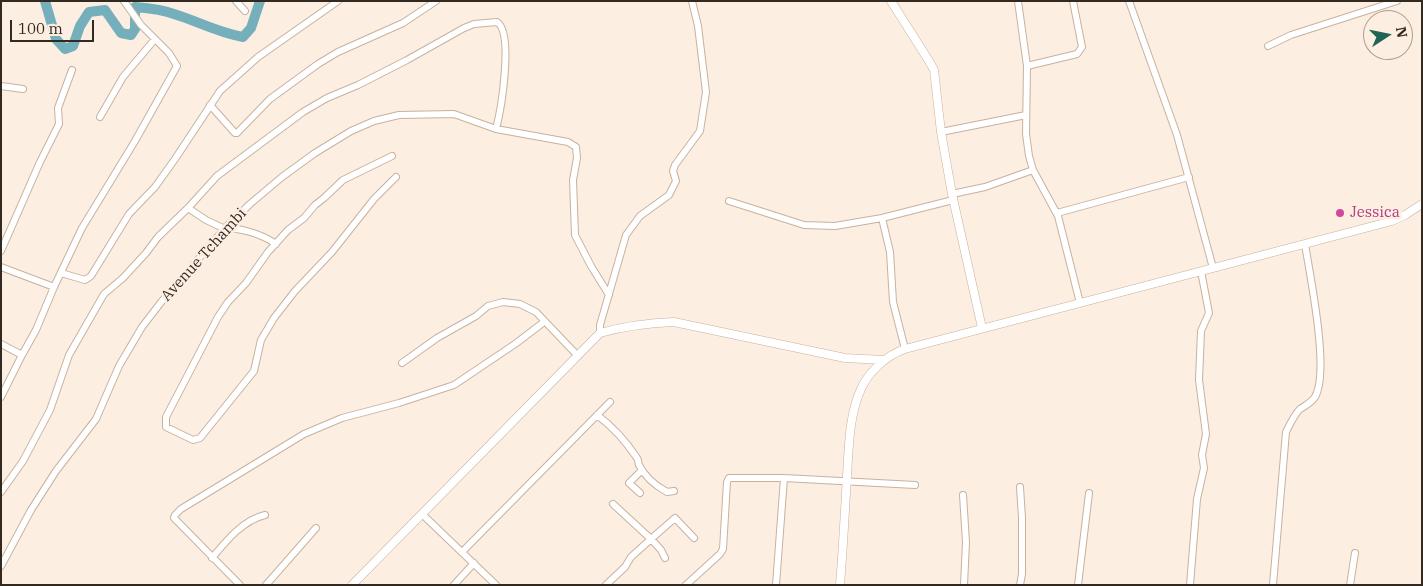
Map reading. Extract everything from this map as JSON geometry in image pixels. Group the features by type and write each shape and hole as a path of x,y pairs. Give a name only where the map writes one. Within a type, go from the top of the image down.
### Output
{"street":[{"path":"1,397 36,330 82,228 177,66 169,53 141,25 124,1"},
{"path":"236,1 246,11"},
{"path":"61,273 85,280 91,276 129,214 154,187 175,160 220,91 258,57 338,1"},
{"path":"210,105 237,133 270,99 318,64 338,52 403,23 436,1"},
{"path":"600,333 600,325 626,235 640,216 670,195 676,181 673,172 674,165 700,128 706,89 698,26 692,1"},
{"path":"891,1 934,70 941,132 952,197 982,328"},
{"path":"1018,1 1027,66 1026,115 1029,156 1034,170 1058,216 1080,303"},
{"path":"1027,66 1077,54 1080,51 1082,47 1073,1"},
{"path":"1129,1 1177,135 1213,268"},
{"path":"1268,46 1291,35 1397,1"},
{"path":"1,492 23,461 50,410 70,355 104,294 123,278 158,237 188,208 220,172 303,112 327,98 407,60 474,24 497,22 500,24 504,36 506,58 496,129"},
{"path":"100,117 123,76 154,39"},
{"path":"1,251 59,124 58,108 72,70"},
{"path":"1,86 22,89"},
{"name":"Avenue Tchambi","path":"1,566 31,510 56,471 96,419 119,366 142,327 225,228 250,204 315,153 351,131 374,121 399,115 431,116 454,114 496,129 568,142 576,147 577,158 573,180 575,235 609,295"},
{"path":"941,132 1026,115"},
{"path":"392,156 343,180 314,205 304,218 288,230 268,252 218,317 166,417 166,427 193,440 200,438 254,371 261,340 274,318 295,291 332,252 374,199 396,177"},
{"path":"729,201 804,225 841,226 882,218 1034,170"},
{"path":"1057,213 1189,177"},
{"path":"840,585 847,482 855,405 862,387 868,378 889,356 905,349 982,328 1392,221 1422,204"},
{"path":"188,208 206,220 225,228 252,232 276,244"},
{"path":"882,218 890,252 892,302 905,349"},
{"path":"1273,585 1286,432 1296,414 1314,398 1321,380 1317,326 1305,244"},
{"path":"1,267 54,287"},
{"path":"1190,585 1197,498 1204,468 1202,455 1206,434 1199,380 1202,331 1210,314 1201,271"},
{"path":"402,363 437,338 476,316 488,306 503,302 520,304 536,312 578,356"},
{"path":"240,585 174,518 181,509 304,434 342,418 406,401 454,385 544,322"},
{"path":"352,585 600,333 648,323 674,322 845,358 884,360"},
{"path":"1,344 22,355"},
{"path":"462,552 610,402"},
{"path":"597,415 606,421 637,459 642,470 653,483 668,492 674,491"},
{"path":"640,493 629,483 642,470"},
{"path":"686,585 720,554 725,544 727,482 729,478 784,478 915,485"},
{"path":"776,585 784,478"},
{"path":"1020,487 1022,574 1020,585"},
{"path":"1078,585 1089,493"},
{"path":"963,495 966,542 964,585"},
{"path":"613,504 651,539 661,550 665,558"},
{"path":"212,558 226,541 243,526 265,514"},
{"path":"422,514 496,585"},
{"path":"606,585 625,567 631,557 675,518 694,538"},
{"path":"266,585 316,528"},
{"path":"1350,585 1355,553"},
{"path":"454,585 474,563"}],"waterway":[{"path":"45,1 56,39 65,49 73,46 80,26 89,12 105,10 121,33 131,35 135,29 135,7 167,12 243,37 251,28 260,1"}],"place":[{"name":"Jessica","path":"1340,213"}]}
